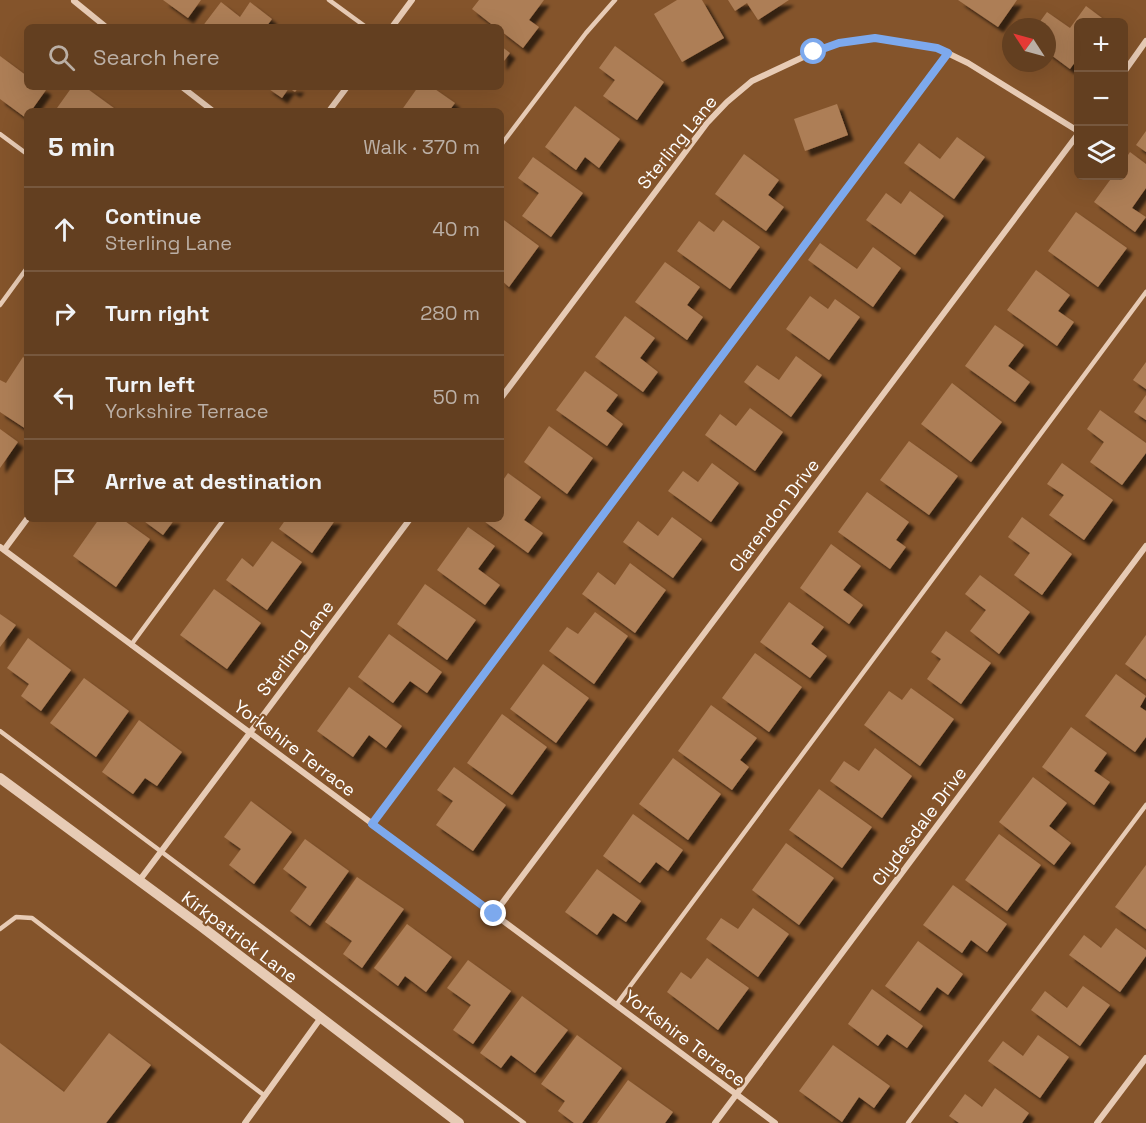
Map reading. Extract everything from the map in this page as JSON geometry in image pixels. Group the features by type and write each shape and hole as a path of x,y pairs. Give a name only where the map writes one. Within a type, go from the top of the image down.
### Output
{"street":[{"path":"394,24 411,0"},
{"path":"74,1 102,24"},
{"name":"Sterling Lane","path":"504,394 707,123 752,81 814,52 848,42 875,38 937,48 968,63 1074,130"},
{"path":"1128,66 1146,41"},
{"path":"186,90 209,108"},
{"path":"331,108 345,90"},
{"name":"Clarendon Drive","path":"494,914 1074,138"},
{"path":"2,549 24,522"},
{"name":"Sterling Lane","path":"139,881 409,522"},
{"name":"Clydesdale Drive","path":"715,1123 1146,546"},
{"name":"Yorkshire Terrace","path":"2,549 775,1123"},
{"name":"Kirkpatrick Lane","path":"0,778 202,927 459,1123"},
{"path":"245,1123 320,1019"},
{"path":"1097,1123 1146,1058"}],"lane":[{"path":"329,0 362,24"},
{"path":"504,141 572,51 615,0"},
{"path":"372,824 948,53"},
{"path":"0,134 24,152"},
{"path":"0,305 24,272"},
{"path":"616,1005 1146,292"},
{"path":"131,645 223,522"},
{"path":"0,731 524,1123"},
{"path":"908,1123 1146,805"},
{"path":"0,929 16,917 32,918 265,1096"}],"building":[{"path":"163,0 201,0 188,18"},
{"path":"479,0 544,0 529,20 539,27 523,48 504,33 504,24 491,24 472,9"},
{"path":"677,0 702,0 724,38 682,62 654,14"},
{"path":"728,0 789,0 758,20 747,3 735,11"},
{"path":"958,0 1017,0 1002,18 998,27"},
{"path":"221,2 240,17 250,2 272,19 268,24 204,24"},
{"path":"1086,6 1102,18 1077,18"},
{"path":"1047,12 1056,18 1043,18"},
{"path":"1056,18 1070,28 1074,22 1074,64 1070,69 1056,59"},
{"path":"615,46 664,82 637,120 603,96 615,80 599,68"},
{"path":"504,48 510,53 504,61"},
{"path":"0,56 24,74 24,90 46,90 33,108 24,108 24,117 0,99"},
{"path":"70,90 89,90 114,108 57,108"},
{"path":"270,90 288,90 282,98"},
{"path":"416,90 436,90 455,103 451,108 403,108"},
{"path":"837,104 848,135 805,151 794,119"},
{"path":"575,106 620,139 599,168 585,157 576,170 545,147"},
{"path":"1146,131 1146,152 1136,145"},
{"path":"957,137 985,157 954,199 904,163 919,143 940,159"},
{"path":"1130,152 1146,164 1146,188 1132,208 1146,217 1135,232 1094,202 1110,180 1128,180"},
{"path":"744,154 779,180 768,195 784,207 766,231 715,194"},
{"path":"533,157 583,193 551,237 522,216 539,193 518,178"},
{"path":"910,191 944,216 915,255 866,220 886,193 901,204"},
{"path":"1076,212 1127,248 1098,287 1048,251"},
{"path":"504,220 539,246 509,287 504,283"},
{"path":"723,220 760,247 730,289 677,251 699,221 714,232"},
{"path":"820,243 857,269 873,247 901,268 873,307 808,260"},
{"path":"665,262 700,287 687,305 703,317 687,340 635,302"},
{"path":"1036,270 1070,295 1058,311 1074,322 1057,346 1007,310"},
{"path":"810,296 828,309 835,299 860,317 829,360 786,329"},
{"path":"625,316 655,338 640,358 658,372 643,392 595,357"},
{"path":"995,325 1024,345 1008,366 1030,382 1015,402 965,366"},
{"path":"796,356 822,375 791,417 744,382 757,365 779,380"},
{"path":"23,357 24,428 0,412 0,380 6,383"},
{"path":"1146,362 1146,389 1133,380"},
{"path":"585,371 618,395 606,411 623,424 607,446 556,410"},
{"path":"952,383 1002,422 971,462 921,424"},
{"path":"1146,395 1146,420 1134,412"},
{"path":"750,408 783,432 755,471 705,435 720,414 736,426"},
{"path":"1100,410 1146,443 1146,453 1122,485 1090,462 1104,442 1087,429"},
{"path":"549,426 593,458 567,494 524,462"},
{"path":"0,429 18,442 0,468"},
{"path":"909,441 958,476 929,515 880,480"},
{"path":"712,463 739,483 711,522 668,491 683,471 698,482"},
{"path":"1062,463 1113,500 1084,540 1049,515 1064,495 1047,484"},
{"path":"508,473 541,497 524,520 543,533 528,553 485,522 504,522 504,479"},
{"path":"867,492 909,522 896,540 906,547 890,569 838,532"},
{"path":"672,517 702,539 673,578 623,542 638,521 658,536"},
{"path":"1022,517 1072,554 1042,595 1014,575 1030,553 1008,537"},
{"path":"97,522 126,522 150,539 116,587 73,556"},
{"path":"145,522 173,522 163,535"},
{"path":"284,522 334,522 312,553 279,529"},
{"path":"468,527 495,546 478,569 500,585 485,605 437,570"},
{"path":"272,541 302,562 267,610 226,580 242,558 253,567"},
{"path":"831,544 861,566 843,590 863,605 849,624 800,588"},
{"path":"630,563 666,590 635,633 582,594 598,572 615,585"},
{"path":"980,575 1030,612 999,654 970,631 986,610 965,594"},
{"path":"425,584 476,620 447,660 397,624"},
{"path":"214,589 261,623 227,669 180,635"},
{"path":"789,602 824,627 811,644 827,656 810,678 760,642"},
{"path":"595,612 628,636 594,684 549,651 567,627 578,634"},
{"path":"0,614 16,625 0,647"},
{"path":"946,631 991,663 961,704 927,679 941,659 931,652"},
{"path":"389,634 442,672 427,693 410,681 393,703 358,677"},
{"path":"1146,635 1146,679 1125,664"},
{"path":"28,638 71,670 41,711 21,696 29,684 7,668"},
{"path":"755,653 802,687 769,732 722,698"},
{"path":"543,664 589,698 556,743 510,709"},
{"path":"1116,674 1146,696 1140,707 1146,711 1146,737 1135,752 1085,716"},
{"path":"84,678 129,711 96,757 50,723"},
{"path":"349,687 402,726 386,748 369,735 353,757 317,731"},
{"path":"911,688 954,719 920,766 864,725 889,691 902,700"},
{"path":"711,705 757,738 740,760 749,767 732,790 678,751"},
{"path":"502,714 547,747 512,795 467,763"},
{"path":"139,720 182,752 157,786 145,778 133,794 102,772"},
{"path":"1071,727 1107,753 1094,771 1110,782 1094,805 1042,767"},
{"path":"875,748 912,776 882,818 830,781 844,761 859,771"},
{"path":"673,758 721,794 688,840 639,804"},
{"path":"454,767 506,805 473,851 436,825 453,801 437,790"},
{"path":"1033,777 1067,803 1049,826 1071,843 1054,865 999,822"},
{"path":"819,789 872,827 842,868 789,830"},
{"path":"251,801 292,832 254,884 229,865 241,849 224,837"},
{"path":"633,814 683,850 668,871 656,862 640,883 603,856"},
{"path":"999,834 1041,865 1007,911 965,880"},
{"path":"305,839 349,871 310,926 290,911 307,887 283,869"},
{"path":"786,843 834,878 799,925 752,890"},
{"path":"1146,865 1146,929 1115,907"},
{"path":"597,869 641,901 626,922 613,913 597,935 565,912"},
{"path":"357,877 404,909 362,968 343,954 352,941 325,922"},
{"path":"953,885 1007,924 987,952 971,940 962,953 923,925"},
{"path":"753,908 789,934 758,977 706,939 721,918 738,929"},
{"path":"407,924 452,957 426,992 405,976 398,986 374,968"},
{"path":"1116,928 1146,950 1146,956 1120,992 1069,955 1084,935 1101,948"},
{"path":"918,941 963,974 948,995 937,987 920,1011 885,986"},
{"path":"707,958 749,988 718,1030 667,992 681,972 691,979"},
{"path":"468,960 511,991 473,1044 453,1030 471,1005 447,988"},
{"path":"1083,986 1110,1005 1080,1046 1031,1010 1045,991 1067,1008"},
{"path":"872,989 923,1026 907,1048 887,1034 878,1046 848,1024"},
{"path":"522,996 568,1030 535,1073 511,1055 501,1068 480,1053"},
{"path":"109,1033 151,1065 106,1123 0,1123 0,1043 64,1092"},
{"path":"577,1035 622,1068 582,1123 574,1123 558,1111 565,1101 541,1084"},
{"path":"1038,1035 1069,1057 1040,1098 988,1061 1003,1041 1023,1056"},
{"path":"833,1045 890,1086 874,1108 859,1097 842,1122 799,1091"},
{"path":"628,1080 673,1112 665,1123 597,1123"},
{"path":"995,1088 1029,1113 1022,1123 959,1123 949,1116 965,1094 982,1107"}],"route":[{"path":"494,914 372,824 948,53 937,48 875,38 839,43 814,52"}]}
